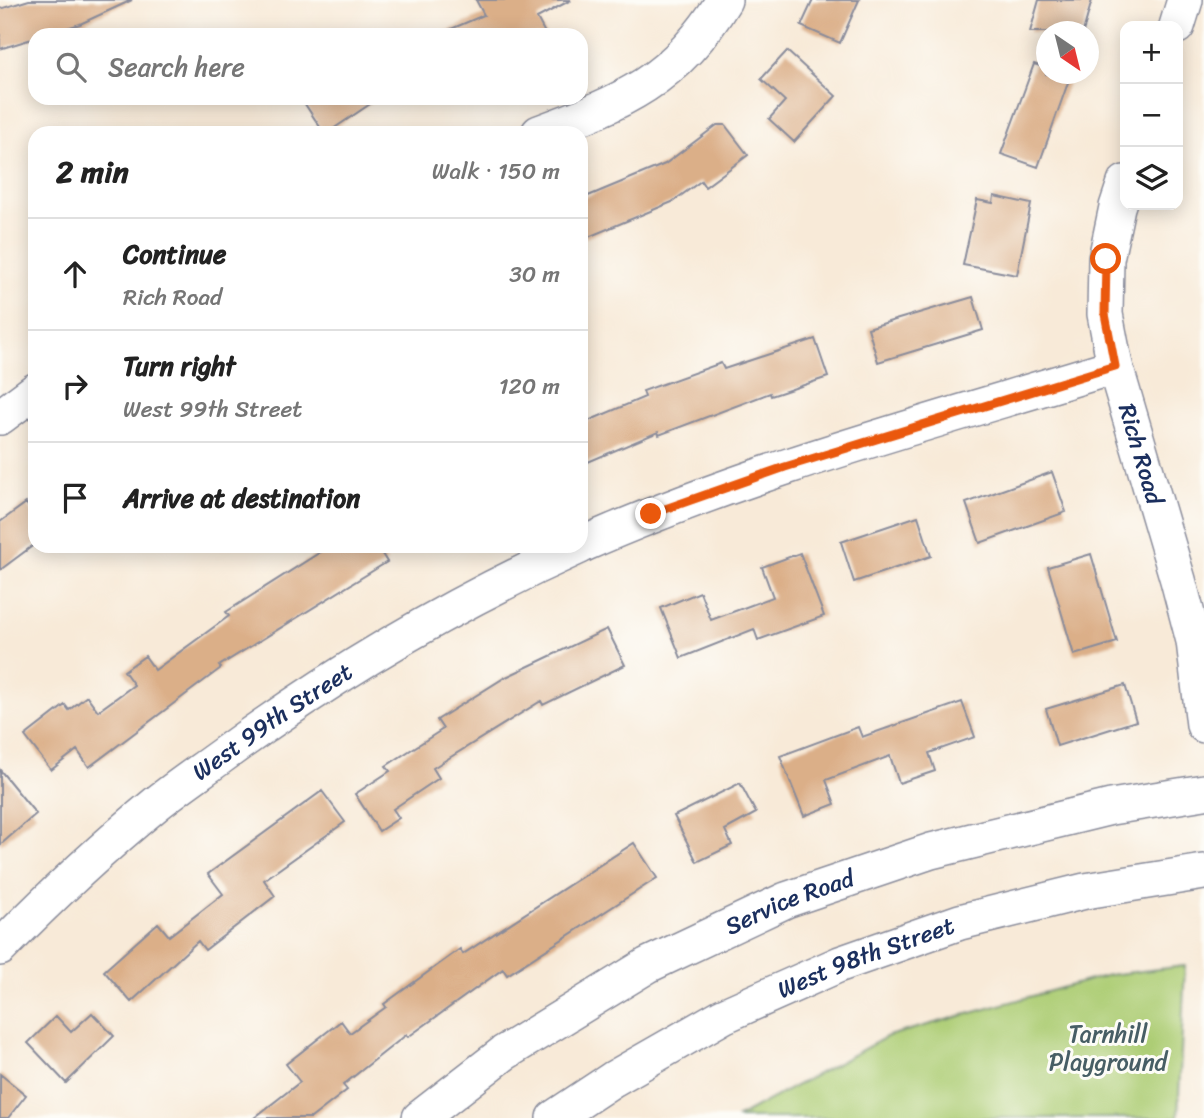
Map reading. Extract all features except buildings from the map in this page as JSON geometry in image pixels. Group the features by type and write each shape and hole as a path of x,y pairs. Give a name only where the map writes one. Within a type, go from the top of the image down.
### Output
{"street":[{"path":"557,126 636,92 674,65 706,30 724,0"},
{"path":"1179,21 1185,0"},
{"name":"Rich Road","path":"1120,198 1106,259 1105,314 1115,366 1194,641 1204,725"},
{"name":"West 99th Street","path":"588,542 651,514 785,467 1115,366"},
{"path":"0,417 28,396"},
{"name":"West 99th Street","path":"0,948 49,898 156,804 273,718 393,642 518,573 564,553"},
{"name":"Service Road","path":"420,1118 504,1053 648,965 786,900 932,851 1111,807 1204,792"},
{"name":"West 98th Street","path":"554,1118 612,1079 723,1016 840,964 960,922 1085,891 1204,872"}],"green space":[{"name":"Tarnhill Playground","path":"1185,966 1178,1118 736,1118 888,1036 1108,975"}],"route":[{"path":"651,514 785,467 1115,366 1105,314 1106,259"}]}
